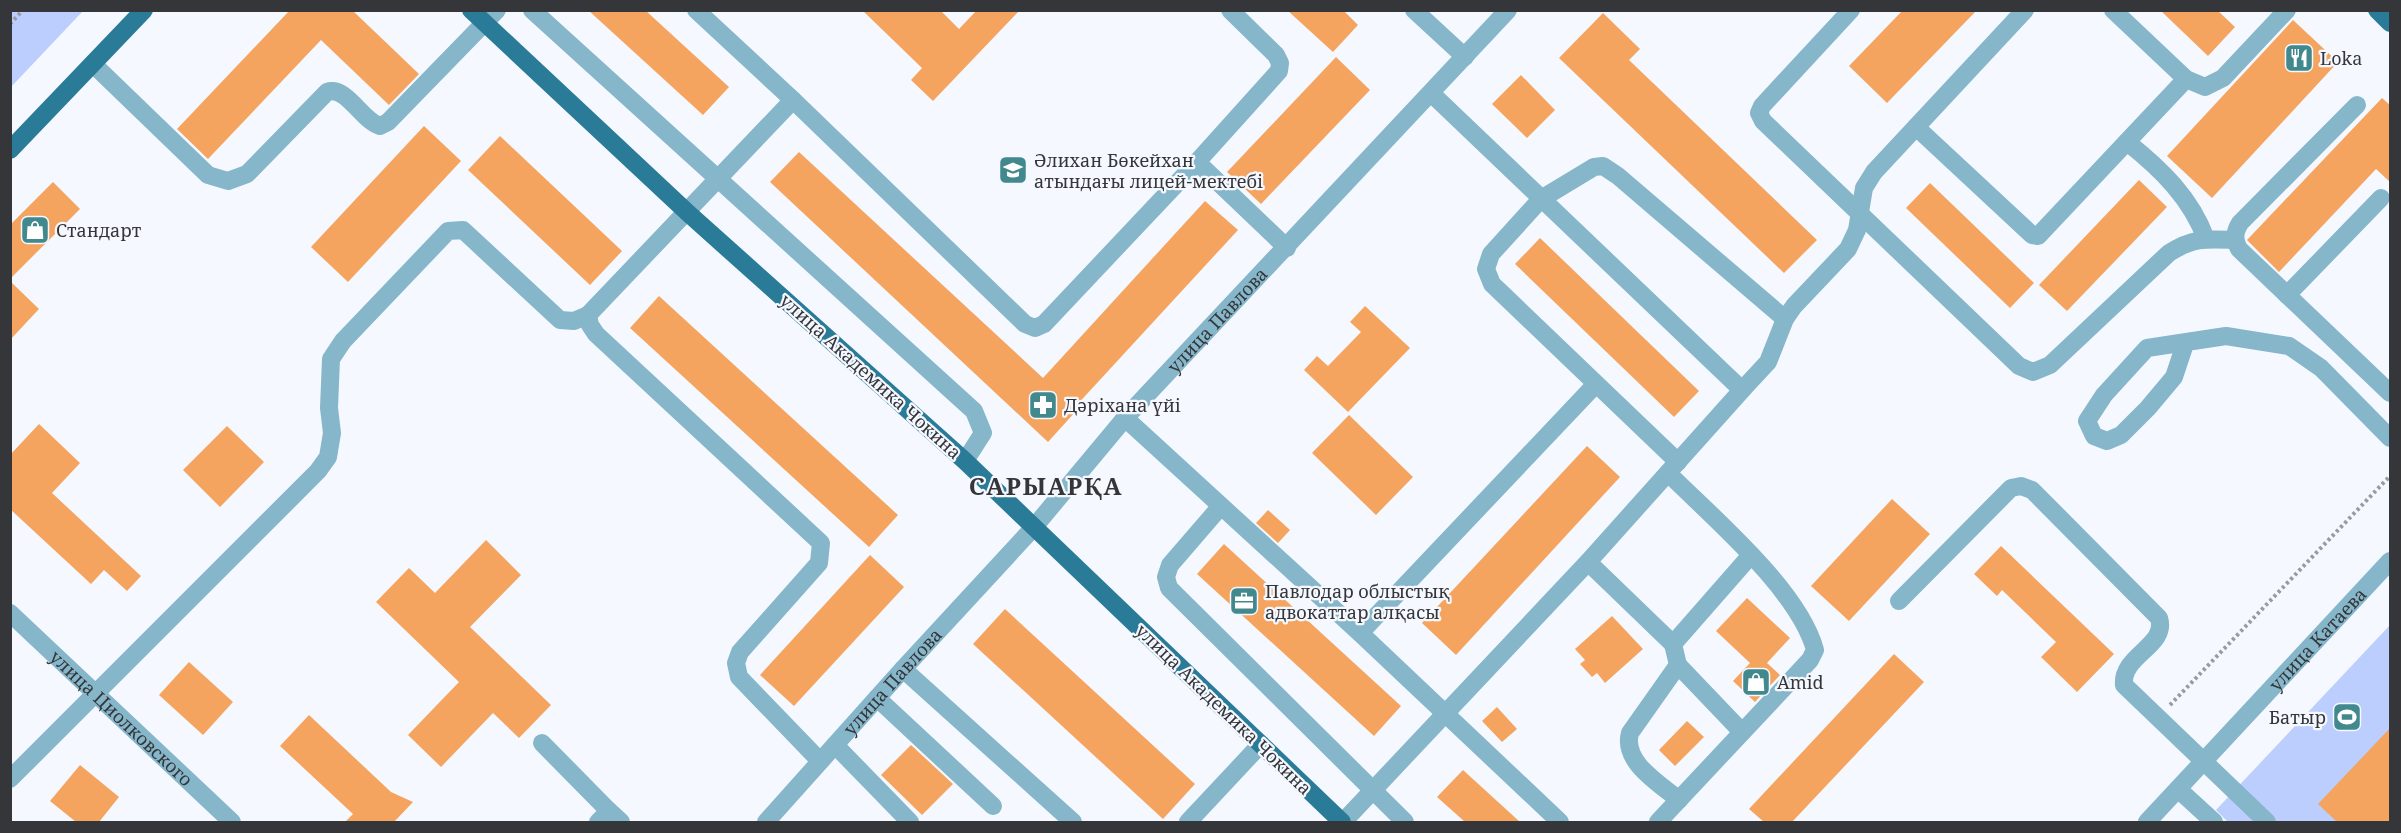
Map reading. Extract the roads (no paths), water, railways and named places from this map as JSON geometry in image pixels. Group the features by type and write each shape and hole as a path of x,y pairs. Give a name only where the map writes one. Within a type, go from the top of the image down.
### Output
{"main road":[{"path":"10,150 144,10"},
{"name":"улица Академика Чокина","path":"471,10 491,17 688,213 965,460 1342,822"},
{"path":"2377,10 2391,23"}],"street":[{"path":"532,10 974,411 983,433 965,460"},
{"path":"696,10 793,100 1025,324 1035,328 1044,324 1197,162 1279,71 1280,63 1276,55 1230,10"},
{"path":"1414,10 1465,57"},
{"name":"улица Павлова","path":"766,822 1035,526 1125,418 1432,94 1508,10"},
{"path":"1851,10 1762,106 1759,113 1763,121 2019,366 2033,372 2050,365 2169,253 2184,244 2206,239 2235,240"},
{"path":"1342,822 1588,562 1768,362 1785,319 1848,249 1857,230 1864,188 1874,172 2025,10"},
{"path":"2113,10 2186,79 2205,87 2223,78 2287,10"},
{"path":"93,64 208,175 228,181 248,174 327,92 332,90 340,92 373,124 380,126 388,122 491,17"},
{"path":"1916,127 2032,235 2038,236 2186,79"},
{"path":"1432,94 1742,390"},
{"path":"10,779 318,471 328,457 332,433 329,399 331,359 343,341 448,231 463,230 560,320 574,321 588,315 688,213 793,100"},
{"path":"2357,105 2240,222 2235,231 2235,240 2239,249 2287,295 2387,383"},
{"path":"2127,142 2154,163 2176,187 2197,216 2206,239"},
{"path":"1197,162 1287,248"},
{"path":"1658,822 1810,660 1815,650 1811,636 1784,594 1673,467 1596,384 1492,284 1487,276 1487,262 1491,254 1541,199 1594,167 1603,166 1618,176 1785,319"},
{"path":"2287,295 2381,198"},
{"path":"588,315 590,325 596,334 821,543 819,562 741,652 736,663 739,678 820,761"},
{"path":"2185,344 2174,376 2148,408 2121,435 2107,441 2094,436 2087,421 2104,395 2147,348 2226,336 2289,346 2321,368 2391,438"},
{"path":"1360,633 1596,384"},
{"path":"1125,418 1360,633 1560,822"},
{"path":"1899,601 2011,488 2021,486 2032,490 2158,618 2162,626 2160,634 2128,666 2123,675 2124,685 2267,822"},
{"path":"1220,507 1170,565 1166,577 1169,588 1405,822"},
{"path":"1673,644 1751,555"},
{"name":"улица Катаева","path":"2147,822 2391,561"},
{"path":"1588,562 1673,644 1678,664 1742,732"},
{"name":"улица Циолковского","path":"10,613 232,822"},
{"path":"1678,664 1635,722 1627,744 1640,766 1679,800"},
{"path":"903,669 1073,822"},
{"path":"877,698 993,806"},
{"path":"542,743 609,818"},
{"path":"1188,822 1261,744"},
{"path":"835,745 910,822"},
{"path":"2178,789 2214,822"}],"place":[{"name":"Loka","path":"2299,58"},
{"name":"Әлихан Бөкейхан атындағы лицей-мектебі","path":"1013,170"},
{"name":"Стандарт","path":"35,230"},
{"name":"Дәріхана үйі","path":"1043,405"},
{"name":"Павлодар облыстық адвокаттар алқасы","path":"1244,601"},
{"name":"Amid","path":"1756,682"},
{"name":"Батыр","path":"2347,717"}],"district":[{"name":"САРЫАРҚА","path":"1046,485"}]}
